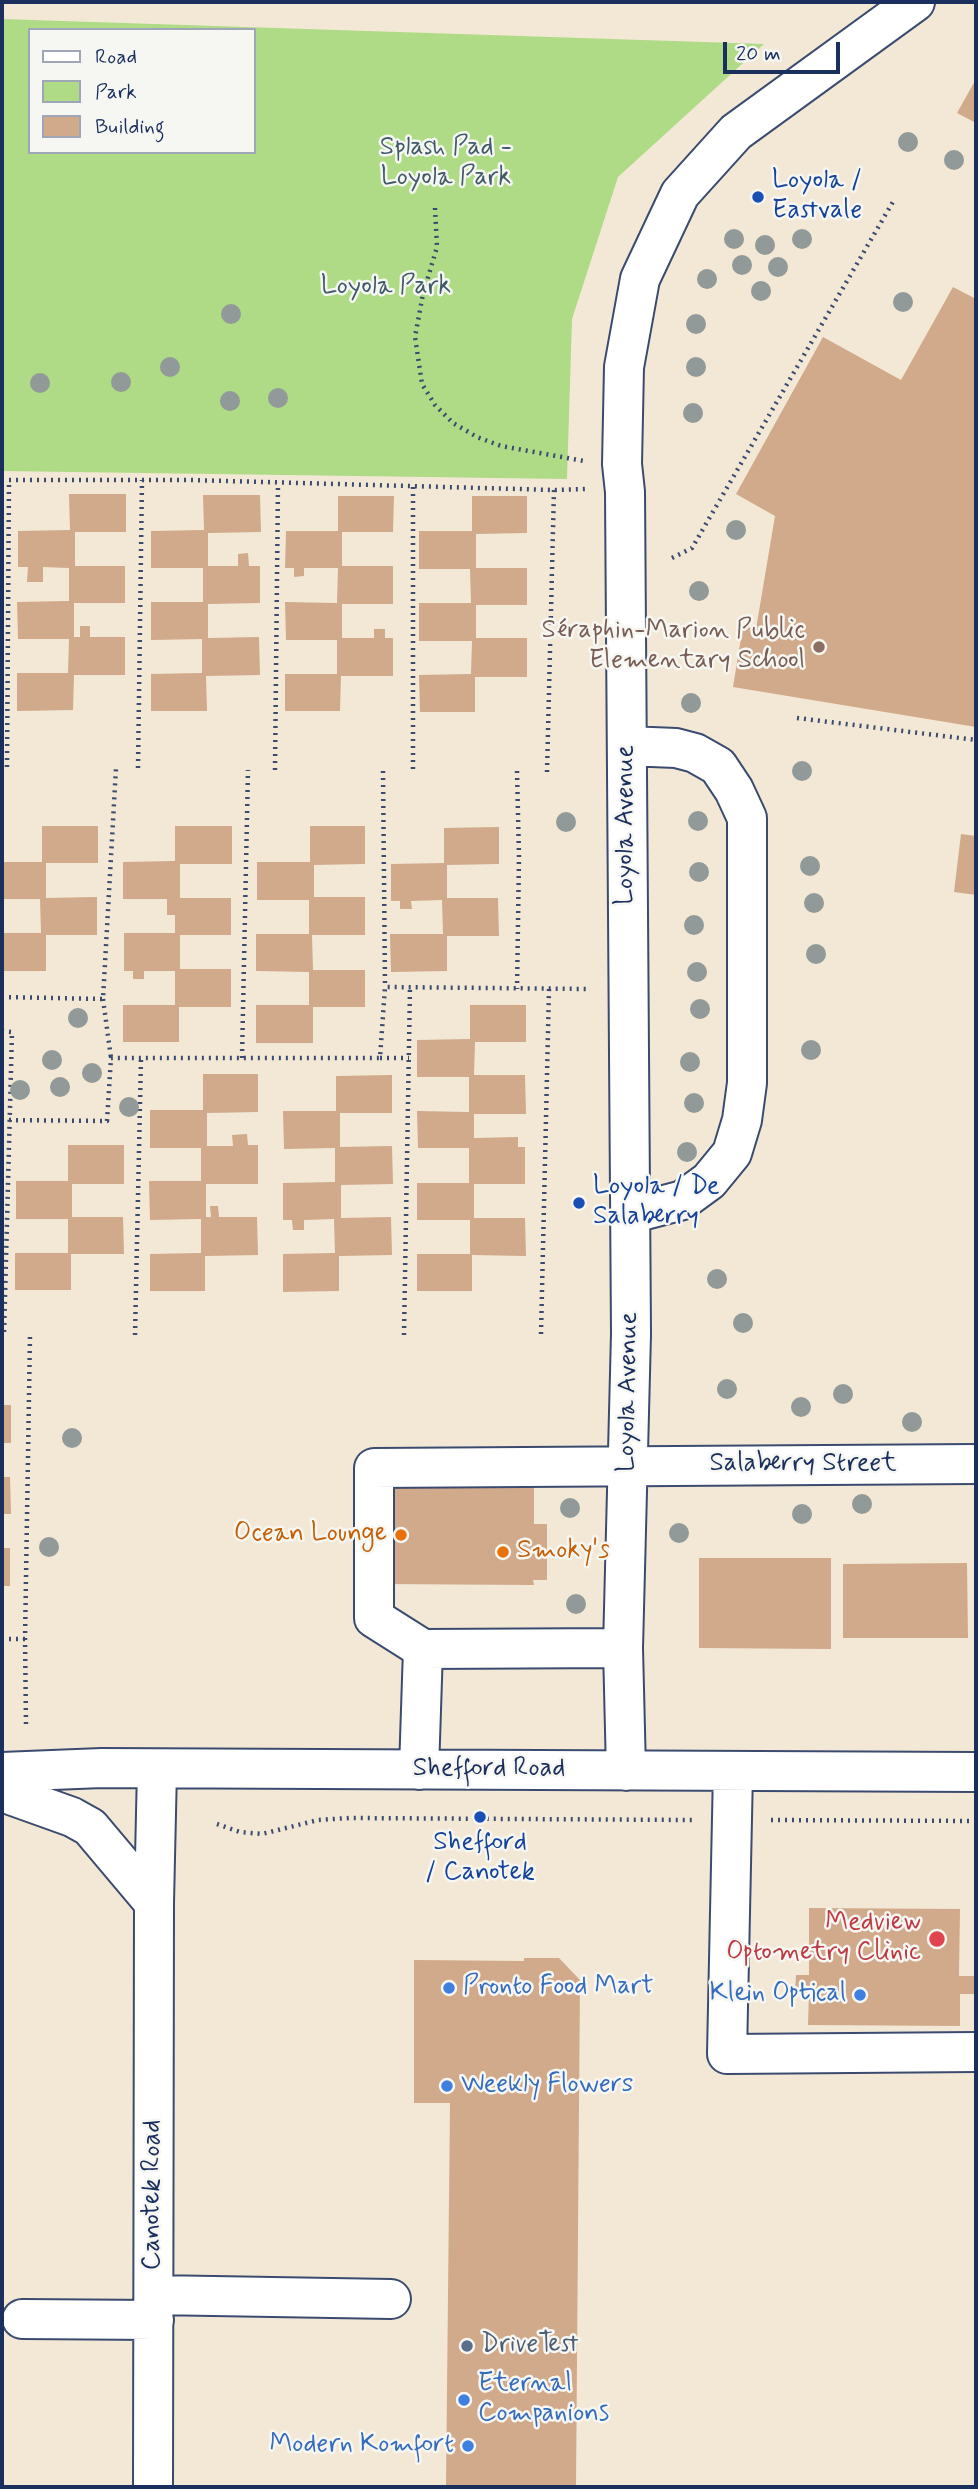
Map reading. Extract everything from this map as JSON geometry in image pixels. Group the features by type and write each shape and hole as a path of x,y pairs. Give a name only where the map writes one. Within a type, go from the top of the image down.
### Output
{"street":[{"name":"Loyola Avenue","path":"626,1771 623,1648 629,1466 630,1214 625,492 622,464 624,367 640,279 680,194 736,132 915,2"},
{"path":"627,746 676,748 695,753 718,765 747,818 747,1083 742,1120 732,1153 709,1181 683,1200 630,1214"},
{"name":"Salaberry Street","path":"423,1649 374,1618 374,1468 976,1464"},
{"path":"419,1770 423,1649 623,1648"},
{"name":"Shefford Road","path":"2,1772 102,1768 976,1772"},
{"name":"Canotek Road","path":"153,2487 154,1903 157,1769"},
{"path":"733,1771 727,2054 976,2052"},
{"path":"2,1791 72,1817 90,1827 154,1903"},
{"path":"22,2319 154,2307 391,2299"}],"path":[{"path":"672,558 692,548 894,200"},
{"path":"435,208 437,247 423,294 415,337 422,384 435,405 453,423 477,437 502,446 591,463"},
{"path":"2,480 142,480 554,491 592,489"},
{"path":"7,767 9,480"},
{"path":"138,768 142,480"},
{"path":"275,770 278,483"},
{"path":"413,486 413,771"},
{"path":"547,772 554,491"},
{"path":"797,718 976,740"},
{"path":"2,1120 107,1121 111,1058 103,999 116,768"},
{"path":"243,1058 248,770"},
{"path":"380,1058 385,987 383,771"},
{"path":"517,771 517,989"},
{"path":"385,987 628,990"},
{"path":"404,1335 410,987"},
{"path":"541,1334 549,989"},
{"path":"2,997 103,999"},
{"path":"2,1031 12,1032 4,1335"},
{"path":"111,1058 409,1058"},
{"path":"135,1335 141,1058"},
{"path":"26,1724 30,1335"},
{"path":"2,1639 25,1639"},
{"path":"217,1824 240,1832 262,1834 318,1820 349,1818 976,1821"}],"green space":[{"name":"Loyola Park","path":"2,19 764,44 618,177 572,319 567,479 2,471"}],"building":[{"path":"976,79 976,123 957,113"},
{"path":"953,287 976,299 976,727 733,687 743,626 756,629 775,516 736,494 823,337 901,380"},
{"path":"69,494 126,494 126,532 75,532 75,566 125,566 125,603 74,603 74,637 80,637 80,626 90,626 90,637 125,637 125,675 74,675 73,710 17,711 17,673 68,673 69,639 18,639 17,602 69,601 69,568 43,567 43,582 27,582 28,567 18,567 18,531 70,530"},
{"path":"203,495 260,495 261,532 208,533 208,566 238,566 238,554 248,553 249,566 260,566 260,603 208,604 208,638 259,637 260,675 206,676 207,711 151,711 151,674 202,673 202,639 151,640 151,602 203,602 203,568 151,568 151,531 204,530"},
{"path":"338,496 394,496 393,532 342,532 342,566 393,566 393,604 342,604 342,638 374,638 374,629 385,629 385,638 393,638 393,676 341,676 340,711 285,711 285,674 337,674 337,640 286,640 285,602 337,603 338,568 304,568 304,576 294,577 294,568 285,568 286,531 338,531"},
{"path":"472,496 527,496 527,533 476,534 476,568 527,568 527,605 476,605 476,638 527,638 527,677 475,677 475,712 420,712 419,675 471,674 472,641 419,641 419,603 471,603 470,569 419,569 419,531 472,531"},
{"path":"42,826 98,826 98,863 46,863 46,898 97,897 97,935 46,935 46,971 2,971 2,933 41,933 40,899 2,899 2,862 42,862"},
{"path":"175,826 232,826 232,864 180,864 180,898 231,898 231,935 180,935 180,969 231,969 231,1007 179,1007 179,1042 123,1042 123,1005 175,1005 175,971 144,971 144,979 133,979 133,971 124,971 124,933 175,933 175,915 167,915 167,899 123,899 123,862 175,861"},
{"path":"310,826 365,826 365,864 314,865 314,897 365,897 365,935 312,935 313,970 365,970 365,1007 313,1007 313,1043 256,1043 256,1005 309,1005 309,972 256,971 256,934 309,934 309,900 257,900 257,862 310,862"},
{"path":"499,827 499,864 447,865 447,898 498,898 499,936 447,936 447,971 391,972 390,934 443,934 442,900 411,901 412,909 400,909 400,901 391,901 391,864 444,863 444,828"},
{"path":"961,834 976,836 976,895 954,892"},
{"path":"470,1005 526,1005 526,1042 475,1042 474,1075 525,1075 526,1114 474,1114 474,1138 518,1137 518,1147 525,1147 525,1184 474,1184 474,1218 525,1218 526,1256 472,1255 472,1291 417,1291 417,1254 470,1254 470,1220 417,1220 417,1183 469,1183 469,1148 418,1148 417,1111 469,1112 469,1077 417,1077 417,1040 470,1039"},
{"path":"203,1074 258,1074 258,1112 207,1113 207,1146 233,1146 232,1135 247,1134 248,1145 258,1145 258,1184 206,1184 206,1217 211,1217 210,1206 218,1206 219,1217 257,1217 258,1255 205,1256 205,1291 150,1291 150,1254 201,1253 201,1219 150,1220 149,1181 201,1181 201,1148 150,1148 150,1110 203,1110"},
{"path":"392,1075 392,1113 340,1113 340,1147 392,1146 393,1184 341,1185 341,1218 391,1217 392,1255 339,1256 339,1291 283,1292 283,1254 335,1253 334,1219 304,1220 304,1230 293,1230 292,1220 283,1220 283,1183 335,1182 335,1148 284,1149 283,1111 336,1111 336,1076"},
{"path":"68,1145 124,1145 124,1184 72,1184 72,1217 123,1217 124,1254 71,1254 71,1290 15,1290 15,1253 68,1253 68,1219 16,1219 16,1181 68,1181"},
{"path":"2,1405 11,1405 11,1443 2,1443"},
{"path":"2,1477 10,1477 11,1514 2,1514"},
{"path":"382,1487 534,1488 534,1524 547,1524 547,1580 533,1580 534,1585 381,1584"},
{"path":"2,1548 10,1548 10,1586 2,1586"},
{"path":"699,1558 831,1558 831,1649 699,1648"},
{"path":"967,1563 968,1638 843,1638 843,1564"},
{"path":"809,1908 960,1909 959,1976 975,1976 974,1994 960,1994 960,2026 808,2025 809,1993 795,1993 796,1975 809,1975"},
{"path":"524,1958 559,1958 580,1980 576,2487 446,2487 450,2103 414,2103 414,1960 524,1961"}],"place":[{"name":"Loyola / Eastvale","path":"758,197"},
{"name":"Séraphin-Marion Public Elementary School","path":"819,647"},
{"name":"Loyola / De Salaberry","path":"579,1203"},
{"name":"Ocean Lounge","path":"401,1535"},
{"name":"Smoky's","path":"503,1552"},
{"name":"Shefford / Canotek","path":"480,1817"},
{"name":"Medview Optometry Clinic","path":"937,1939"},
{"name":"Pronto Food Mart","path":"449,1988"},
{"name":"Klein Optical","path":"860,1995"},
{"name":"Weekly Flowers","path":"447,2086"},
{"name":"DriveTest","path":"467,2346"},
{"name":"Eternal Companions","path":"464,2400"},
{"name":"Modern Komfort","path":"468,2446"}],"park label":[{"name":"Splash Pad - Loyola Park","path":"446,164"}]}
